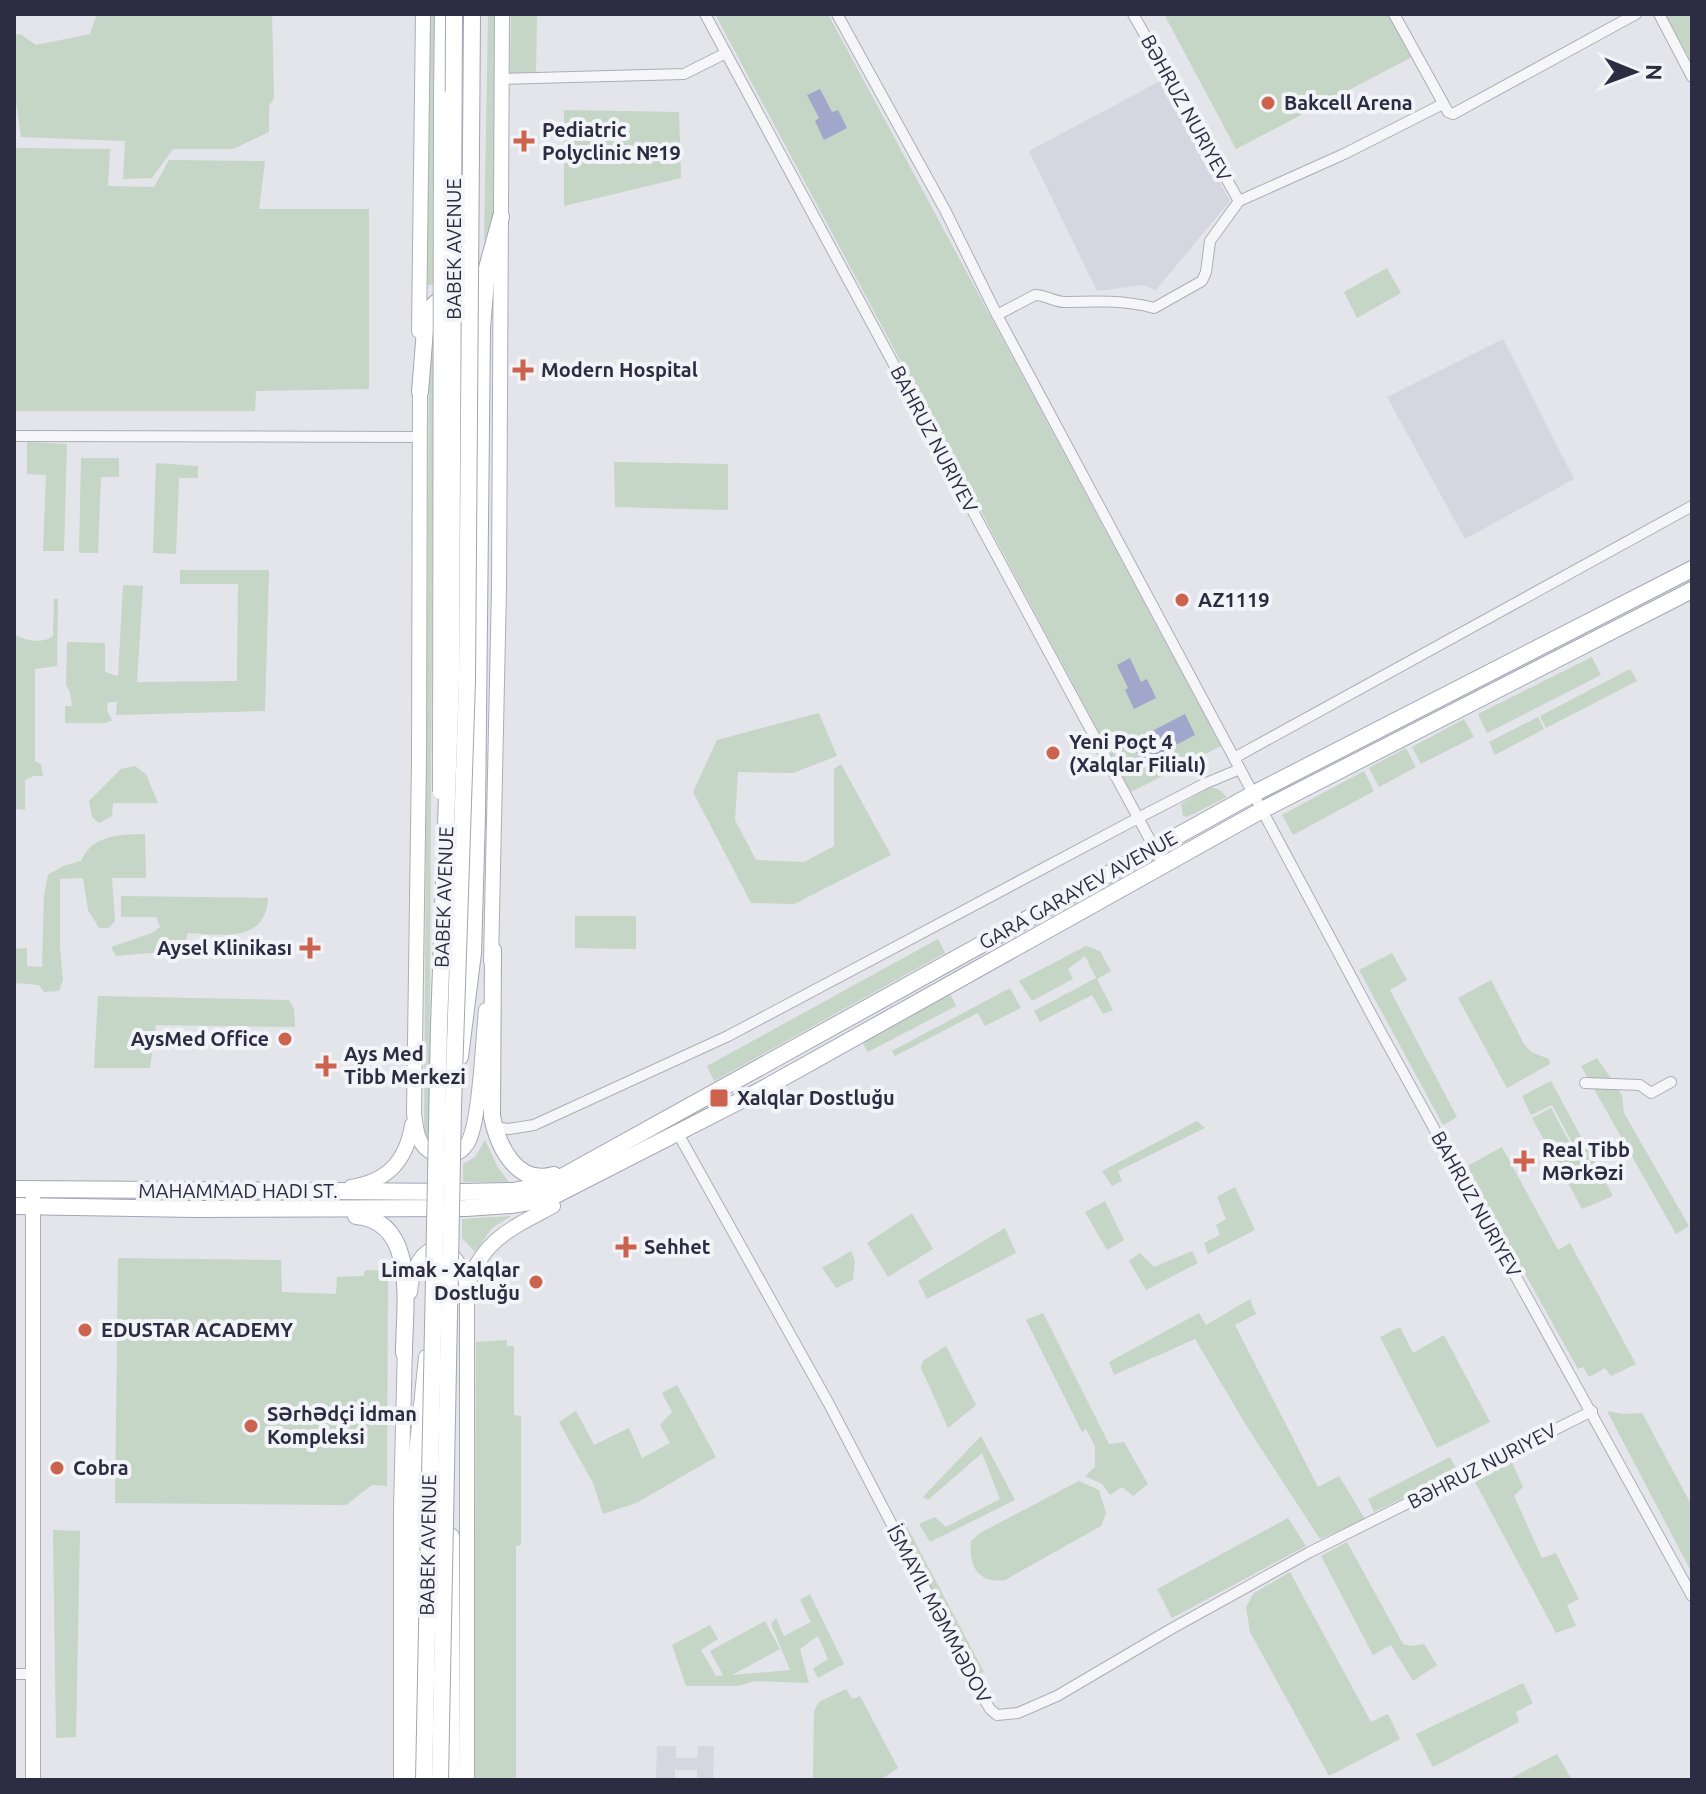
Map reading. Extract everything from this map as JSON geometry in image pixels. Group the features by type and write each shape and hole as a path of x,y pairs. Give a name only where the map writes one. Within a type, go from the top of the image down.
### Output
{"main road":[{"name":"BABEK AVENUE","path":"414,1113 419,761 418,291 423,14"},
{"path":"439,1026 442,14"},
{"name":"BABEK AVENUE","path":"440,1780 439,1026 451,682 454,14"},
{"name":"BABEK AVENUE","path":"424,1780 441,1306 453,1106 467,681 472,14"},
{"path":"502,14 494,1127 500,1146 509,1159 523,1172 537,1178 554,1175 617,1145"},
{"path":"453,1106 473,953 482,328 487,268 501,217"},
{"path":"420,392 426,317 431,306 445,297 466,299 477,309 482,328"},
{"name":"GARA GARAYEV AVENUE","path":"464,1200 549,1184 563,1178 617,1145 1253,794 1692,569"},
{"name":"GARA GARAYEV AVENUE","path":"464,1200 511,1205 548,1199 713,1114 1262,810 1692,590"},
{"path":"414,1113 420,1143 432,1154 450,1156 469,1142 475,1116 493,950"},
{"path":"322,1191 375,1182 388,1173 409,1142 414,1113"},
{"path":"467,1288 477,1262 492,1243 599,1181 639,1153"},
{"name":"MAHAMMAD HADI ST.","path":"14,1189 322,1191 464,1200"},
{"path":"33,1189 33,1780"},
{"name":"MAHAMMAD HADI ST.","path":"14,1206 413,1208 464,1200"},
{"path":"195,1209 231,1215 354,1216 524,1211 553,1206"},
{"path":"354,1216 382,1223 397,1244 403,1266 404,1353"},
{"name":"BABEK AVENUE","path":"401,1780 404,1353 411,1280 416,1262 437,1250 452,1254 461,1265 467,1288 467,1780"},
{"path":"409,1780 414,1473 441,1306"},
{"path":"441,1306 453,1780"}],"street":[{"name":"BAHRUZ NURIYEV","path":"705,14 1163,864"},
{"path":"837,14 945,210 997,315 1262,810"},
{"name":"BƏHRUZ NURIYEV","path":"1133,14 1239,201"},
{"path":"1394,14 1443,104 1453,114 1636,14"},
{"path":"1659,14 1692,77"},
{"path":"502,79 684,74 726,53"},
{"path":"997,315 1035,295 1064,302 1138,303 1154,308 1202,281 1210,241 1239,201 1344,154 1443,104"},
{"path":"14,436 420,437"},
{"path":"1234,758 1692,506"},
{"path":"494,1127 509,1129 534,1125 728,1036 1140,817 1240,769"},
{"name":"BAHRUZ NURIYEV","path":"1262,810 1692,1596"},
{"path":"1585,1083 1640,1085 1651,1093 1671,1082"},
{"path":"599,1181 681,1139 713,1114"},
{"name":"BƏHRUZ NURIYEV","path":"681,1139 829,1404 976,1686 997,1715 1018,1713 1057,1696 1241,1589 1592,1411"},
{"path":"14,1674 33,1674"}],"shaded area":[{"path":"1164,79 1230,201 1156,290 1143,285 1097,291 1029,151"},
{"path":"1503,339 1574,479 1465,539 1387,397"},
{"path":"657,1746 676,1746 676,1758 697,1758 698,1746 714,1746 713,1780 697,1780 697,1770 675,1770 675,1780 656,1780"}],"green space":[{"path":"97,14 272,14 274,98 269,106 269,132 233,149 173,149 152,178 123,179 125,141 21,137 14,87 14,35 20,34 36,45 90,34"},
{"path":"430,14 435,14 434,285 424,285"},
{"path":"488,14 496,14 495,213 484,242"},
{"path":"511,14 537,14 536,74 510,75"},
{"path":"715,14 828,14 1221,746 1131,792"},
{"name":"Bakcell Arena","path":"1164,14 1389,14 1412,57 1236,149"},
{"path":"1665,14 1692,14 1692,63"},
{"path":"564,110 679,112 681,178 564,206"},
{"path":"14,148 110,149 108,186 154,187 169,160 265,161 259,209 369,209 369,389 256,391 255,411 14,411"},
{"path":"1387,268 1401,293 1357,318 1344,292"},
{"path":"434,312 429,1143 424,1138 429,363"},
{"path":"27,442 67,444 64,551 43,551 46,475 27,474"},
{"path":"81,458 119,458 119,477 101,477 98,553 79,553"},
{"path":"614,462 728,464 728,510 615,507"},
{"path":"156,463 198,466 198,478 179,478 176,554 153,553"},
{"path":"180,570 269,570 265,711 116,715 117,702 108,702 107,711 112,720 106,723 65,723 65,706 72,706 66,685 67,642 105,643 105,672 118,676 123,585 143,586 137,682 237,681 238,584 180,584"},
{"path":"54,599 58,599 57,666 35,669 35,761 41,764 43,776 25,780 25,810 14,809 14,634 34,641 53,636"},
{"path":"1592,657 1601,675 1487,733 1478,714"},
{"path":"1630,669 1637,681 1546,728 1540,716"},
{"path":"819,713 837,756 793,773 738,772 735,820 756,860 804,862 834,846 834,769 841,764 891,855 794,904 751,903 693,792 717,740"},
{"path":"1538,717 1544,729 1495,755 1489,742"},
{"path":"1464,719 1474,737 1421,764 1412,747"},
{"path":"1406,748 1416,767 1379,787 1369,768"},
{"path":"135,766 146,774 158,803 113,803 112,816 99,823 92,817 89,801 121,769"},
{"path":"1364,771 1374,791 1293,835 1282,815"},
{"path":"1210,787 1227,797 1187,817 1183,816 1181,804"},
{"path":"145,834 146,878 112,878 115,921 109,928 99,928 88,910 83,878 60,879 63,980 59,991 44,992 39,985 14,983 14,949 27,948 27,966 42,967 44,895 48,875 63,866 81,861 86,852 100,841"},
{"path":"121,896 268,898 265,913 251,929 228,935 188,933 183,950 116,956 111,947 152,933 160,927 156,917 121,917"},
{"path":"575,916 636,916 636,949 575,948"},
{"path":"938,939 945,953 714,1081 707,1066"},
{"path":"1086,946 1100,951 1111,971 1097,979 1113,1010 1103,1014 1092,995 1040,1022 1034,1011 1096,978 1085,956 1068,969 1073,979 1032,1001 1019,981"},
{"path":"1392,953 1407,980 1390,990 1457,1117 1443,1125 1359,970"},
{"path":"1491,980 1524,1044 1531,1052 1549,1059 1550,1064 1507,1088 1458,998"},
{"path":"1010,988 1021,1008 985,1026 978,1013 895,1056 892,1051"},
{"path":"950,994 956,1006 868,1052 861,1040"},
{"path":"98,996 289,1000 294,1009 295,1027 156,1025 150,1068 94,1068"},
{"path":"1597,1058 1622,1095 1624,1113 1689,1226 1676,1234 1581,1066"},
{"path":"1551,1081 1613,1196 1582,1209 1554,1156 1574,1146 1552,1105 1531,1115 1522,1096"},
{"path":"1551,1108 1571,1145 1552,1155 1532,1118"},
{"path":"1197,1121 1205,1128 1118,1171 1122,1181 1112,1186 1102,1171"},
{"path":"485,1140 497,1166 509,1182 463,1182 463,1164 475,1157"},
{"path":"1502,1147 1558,1250 1570,1243 1636,1364 1611,1376 1605,1368 1589,1377 1583,1367 1578,1369 1470,1175 1469,1165"},
{"path":"1235,1187 1255,1230 1208,1254 1204,1243 1220,1235 1216,1225 1226,1219 1217,1197"},
{"path":"1105,1201 1124,1240 1107,1250 1085,1212"},
{"path":"912,1213 933,1249 888,1277 867,1243"},
{"path":"511,1216 492,1228 475,1252 462,1238 462,1219"},
{"path":"1005,1228 1016,1253 927,1299 918,1281"},
{"path":"851,1251 855,1261 853,1280 836,1288 822,1268"},
{"path":"1192,1251 1198,1263 1146,1290 1129,1261 1140,1253 1154,1267"},
{"name":"Sərhədçi İdman Kompleksi","path":"118,1258 281,1260 282,1292 336,1294 337,1277 364,1276 365,1270 388,1271 387,1486 372,1485 346,1505 115,1503"},
{"path":"1250,1299 1256,1314 1235,1325 1318,1487 1339,1476 1365,1519 1320,1539 1249,1430 1195,1339 1114,1375 1109,1362 1199,1313 1206,1325"},
{"path":"1043,1313 1109,1444 1124,1442 1148,1484 1133,1496 1122,1487 1110,1495 1102,1484 1085,1476 1095,1467 1095,1446 1086,1429 1082,1432 1026,1320"},
{"path":"1400,1327 1413,1353 1444,1335 1490,1422 1437,1448 1380,1337"},
{"path":"507,1340 507,1346 514,1346 514,1415 521,1416 521,1545 516,1546 516,1780 474,1780 476,1342"},
{"path":"946,1346 976,1405 948,1428 921,1368 923,1361"},
{"path":"677,1385 716,1457 636,1503 603,1514 593,1483 559,1422 576,1411 594,1445 629,1428 642,1458 670,1443 660,1425 672,1412 662,1393"},
{"path":"1607,1411 1642,1413 1692,1506 1692,1573"},
{"path":"981,1436 1015,1500 930,1542 919,1524 935,1517 946,1527 1000,1499 982,1453 928,1500 923,1497"},
{"path":"1450,1457 1458,1471 1374,1512 1368,1499"},
{"path":"1512,1462 1523,1487 1514,1496 1542,1558 1556,1553 1579,1599 1567,1605 1576,1626 1556,1633 1475,1482"},
{"path":"1079,1481 1099,1490 1106,1513 1101,1526 1005,1580 988,1579 977,1571 970,1550 971,1541 980,1533"},
{"path":"1288,1518 1306,1546 1172,1618 1157,1589"},
{"path":"904,1521 984,1672 977,1675 897,1525"},
{"path":"53,1530 80,1531 76,1737 56,1738"},
{"path":"1347,1542 1403,1644 1424,1644 1437,1665 1413,1681 1391,1645 1373,1655 1321,1556"},
{"path":"1290,1572 1371,1722 1388,1714 1400,1739 1329,1776 1250,1632 1246,1607 1254,1593"},
{"path":"810,1594 844,1664 818,1678 813,1669 828,1659 818,1636 800,1649 809,1683 755,1681 738,1686 686,1686 672,1645 710,1625 718,1639 701,1650 716,1676 723,1675 710,1651 765,1621 780,1649 732,1675 790,1670 771,1624 776,1618 784,1636 811,1622 800,1600"},
{"path":"1523,1683 1533,1703 1516,1712 1519,1722 1433,1767 1416,1734"},
{"path":"846,1689 852,1699 860,1696 898,1768 880,1780 813,1780 814,1711 819,1702"},
{"path":"1557,1754 1572,1780 1512,1780 1511,1778"}],"water":[{"path":"820,89 832,112 838,110 847,128 824,140 815,121 819,118 807,95"},
{"path":"1130,658 1141,682 1147,679 1156,698 1134,709 1117,665"},
{"path":"1185,714 1195,735 1142,763 1131,742"}],"place":[{"name":"Bakcell Arena","path":"1268,103"},
{"name":"Pediatric Polyclinic №19","path":"524,141"},
{"name":"Modern Hospital","path":"523,370"},
{"name":"AZ1119","path":"1182,600"},
{"name":"Yeni Poçt 4 (Xalqlar Filialı)","path":"1053,753"},
{"name":"Aysel Klinikası","path":"310,948"},
{"name":"AysMed Office","path":"285,1039"},
{"name":"Ays Med Tibb Merkezi","path":"326,1066"},
{"name":"Xalqlar Dostluğu","path":"719,1098"},
{"name":"Real Tibb Mərkəzi","path":"1524,1161"},
{"name":"Sehhet","path":"626,1247"},
{"name":"Limak - Xalqlar Dostluğu","path":"536,1282"},
{"name":"EDUSTAR ACADEMY","path":"85,1330"},
{"name":"Sərhədçi İdman Kompleksi","path":"251,1426"},
{"name":"Cobra","path":"57,1468"}]}
